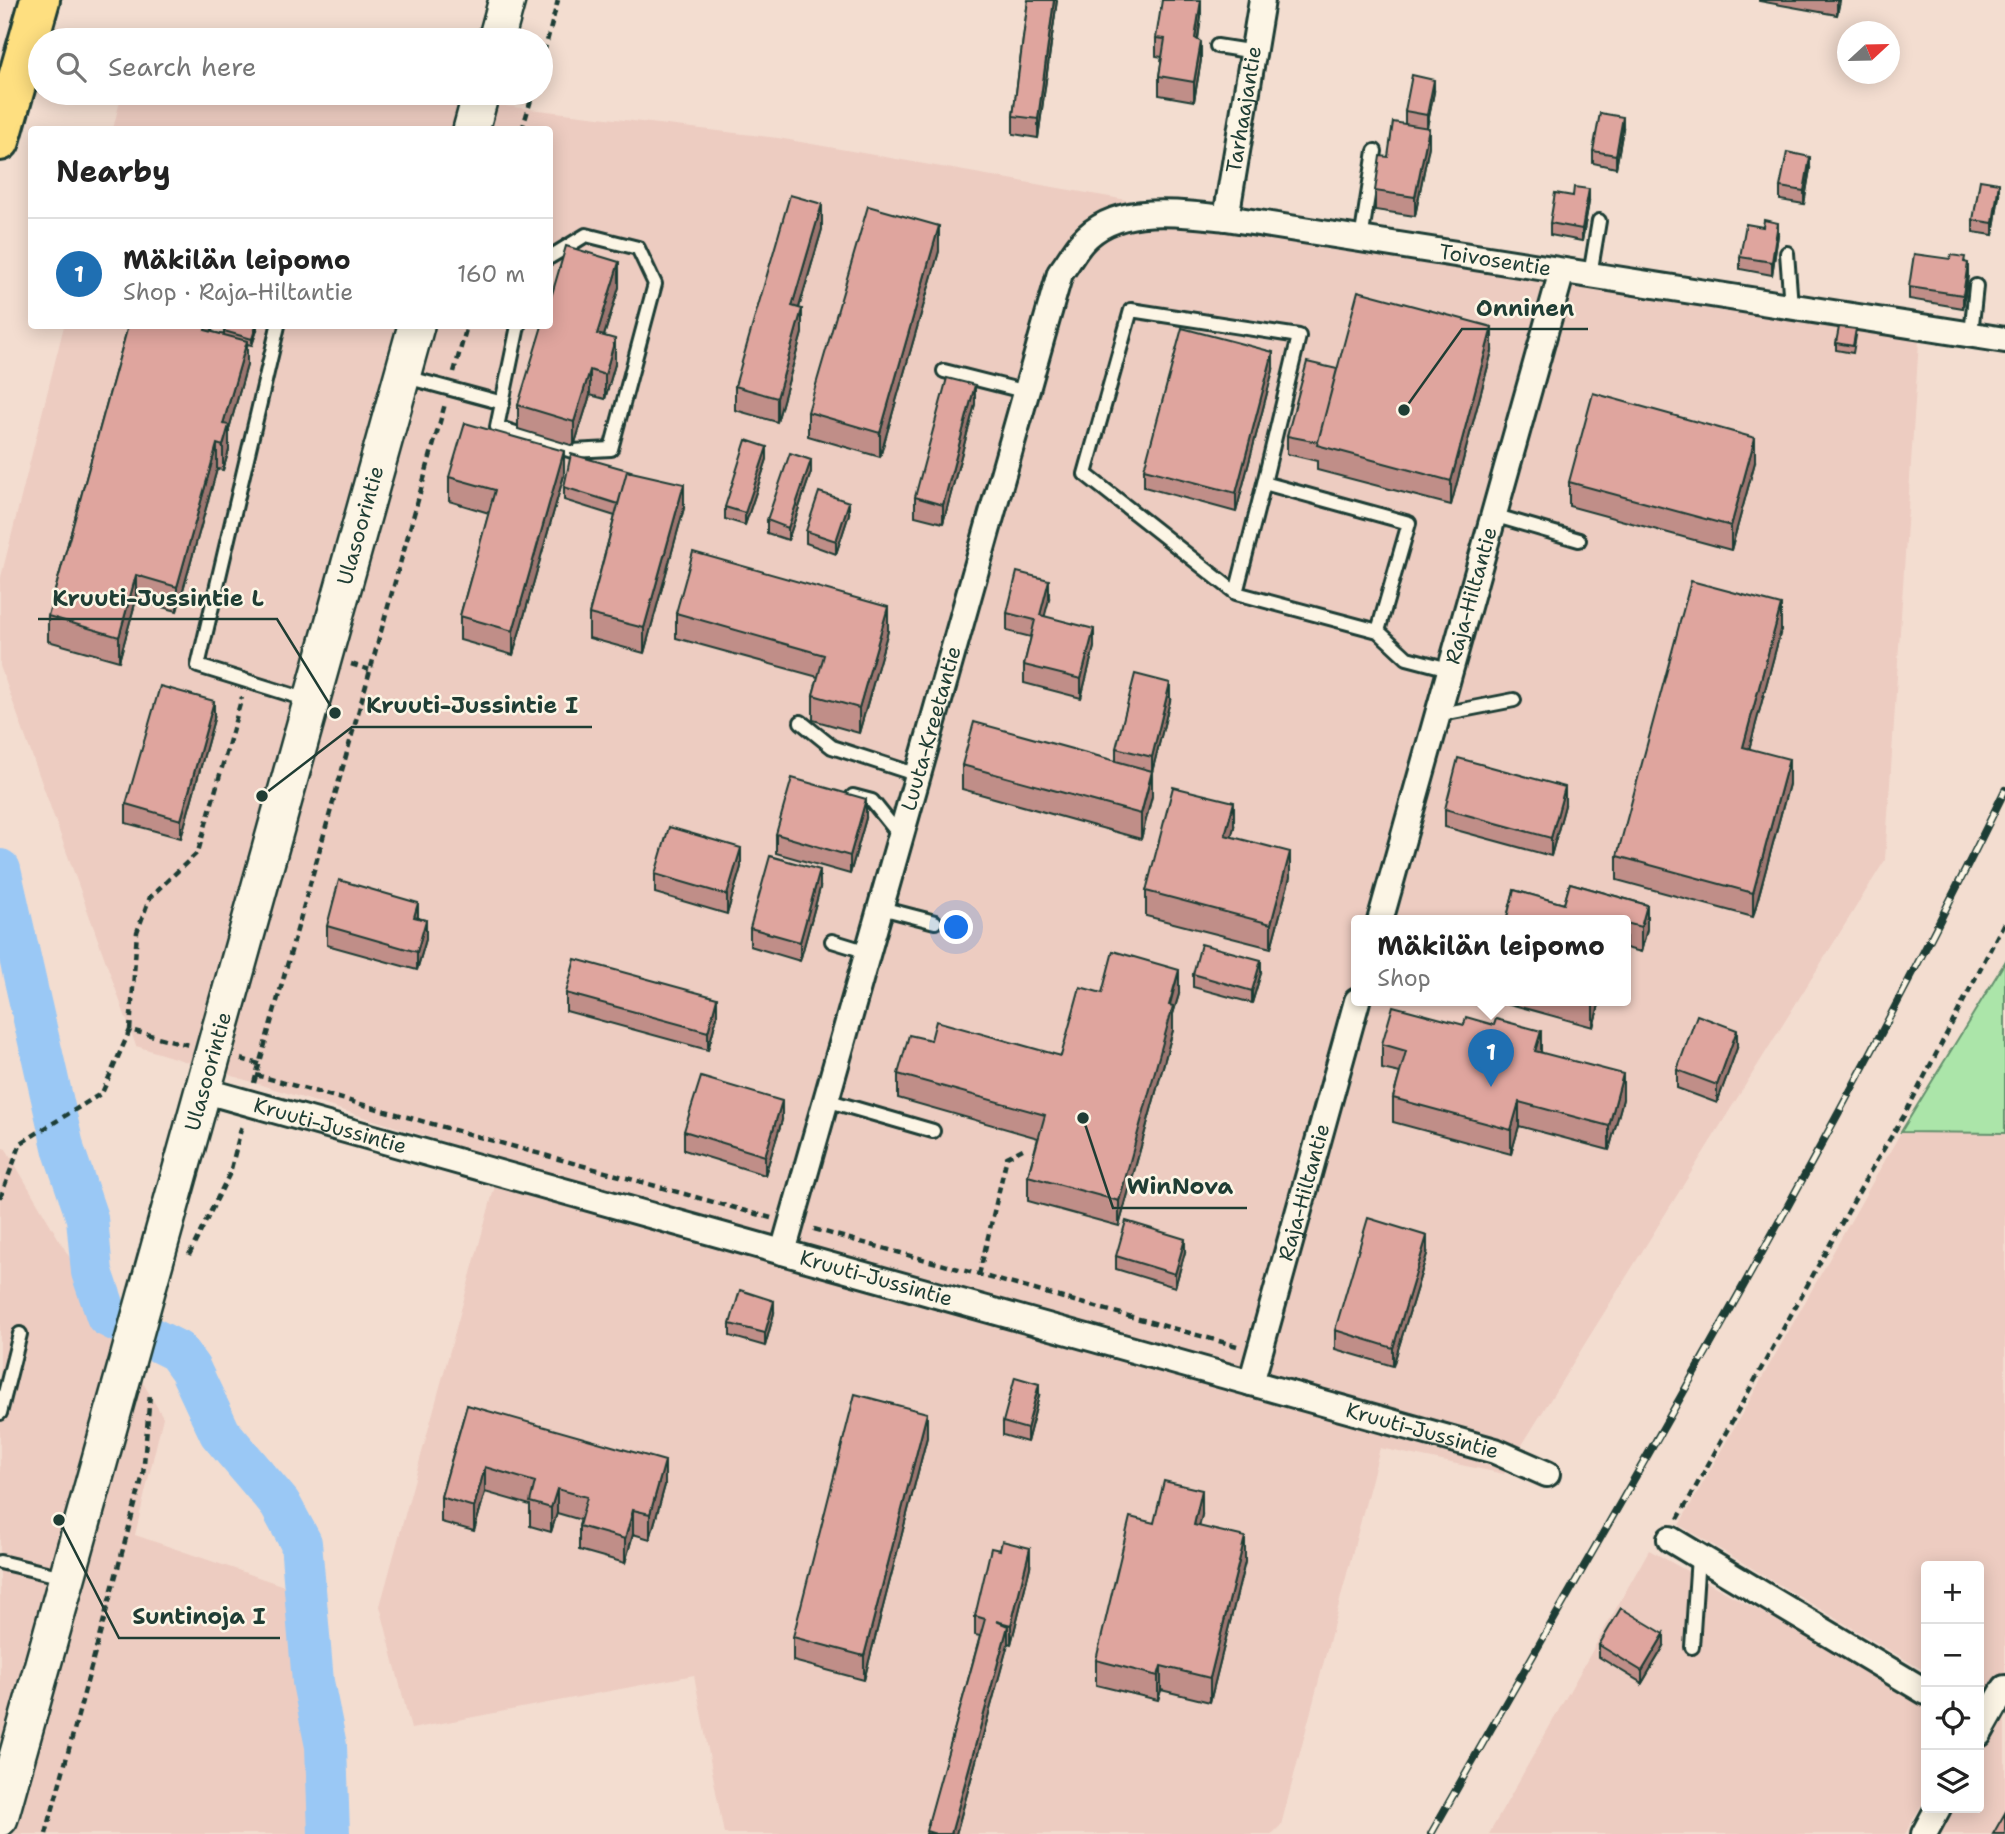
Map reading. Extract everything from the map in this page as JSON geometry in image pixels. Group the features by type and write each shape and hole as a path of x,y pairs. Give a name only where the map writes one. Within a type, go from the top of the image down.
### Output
{"highway":[{"path":"32,28 40,0"},
{"path":"0,141 28,42"}],"street":[{"path":"499,28 507,0"},
{"name":"Tarhaajantie","path":"1226,218 1262,0"},
{"path":"472,126 478,105"},
{"name":"Toivosentie","path":"1110,222 1153,212 1226,218 2005,340"},
{"name":"Luuta-Kreetantie","path":"783,1252 1060,273 1084,240 1110,222"},
{"name":"Raja-Hiltantie","path":"1382,915 1562,271"},
{"name":"Ulasoorintie","path":"0,1818 16,1740 67,1578 140,1369 142,1303 415,329"},
{"name":"Raja-Hiltantie","path":"1251,1383 1356,1006"},
{"name":"Kruuti-Jussintie","path":"202,1090 1495,1451 1547,1474"},
{"path":"1670,1539 1921,1689"},
{"path":"1984,1722 2005,1688"},
{"path":"1924,1834 1935,1813"}],"lane":[{"path":"1217,46 1255,52"},
{"path":"1361,240 1375,151"},
{"path":"1590,275 1599,221"},
{"path":"517,329 497,427 572,451 611,449 655,284 638,248 586,235 553,255"},
{"path":"1787,253 1791,306"},
{"path":"1971,334 1976,286"},
{"path":"1236,593 1299,336 1131,310 1086,474 1236,593 1378,631 1407,658 1449,668"},
{"path":"277,329 198,666 311,702"},
{"path":"944,372 1027,392"},
{"path":"402,376 503,403"},
{"path":"1265,483 1409,523 1378,631"},
{"path":"1493,515 1578,540"},
{"path":"1437,715 1514,700"},
{"path":"801,722 832,747 918,775"},
{"path":"834,790 872,801 901,837"},
{"path":"881,908 935,922"},
{"path":"832,942 868,952"},
{"path":"826,1100 933,1131"},
{"path":"0,1413 20,1334"},
{"path":"1692,1647 1698,1556"},
{"path":"0,1562 67,1578"}],"path":[{"path":"551,28 558,0"},
{"path":"523,126 529,105"},
{"path":"184,1268 230,1173 247,1102 466,329"},
{"path":"0,1198 22,1142 102,1093 131,1030 137,932 150,897 198,852 247,681"},
{"path":"1670,1539 1680,1515 1871,1170 1905,1114 2005,921"},
{"path":"131,1030 213,1051"},
{"path":"256,1074 1260,1352"},
{"path":"979,1275 1007,1157 1027,1147"},
{"path":"46,1834 143,1475 140,1369"}],"shaded area":[{"path":"119,105 496,105 778,138 1919,341 1885,860 1504,1474 1380,1448 1281,1825 1272,1834 724,1834 694,1675 411,1729 380,1606 502,1160 136,1046 0,666 0,581 63,329 553,329 553,126 114,126"},
{"path":"1901,1132 2005,1133 2005,1834 1939,1834 1951,1813 1984,1813 1984,1561 1921,1561 1921,1669 1679,1525"},
{"path":"0,1147 6,1149 163,1417 135,1535 296,1590 325,1834 0,1834"},
{"path":"1649,1550 1921,1700 1921,1806 1905,1834 1489,1834"}],"green space":[{"path":"2005,962 2005,1133 1901,1132"}],"building":[{"path":"1028,0 1054,0 1038,119 1013,116"},
{"path":"1162,0 1201,0 1195,38 1201,42 1194,82 1159,76 1165,39 1156,38"},
{"path":"1412,75 1434,80 1427,115 1405,111"},
{"path":"1600,113 1623,117 1616,155 1593,151"},
{"path":"1393,122 1429,128 1415,197 1375,191 1380,156 1388,157"},
{"path":"1787,152 1810,157 1804,191 1780,187"},
{"path":"1980,180 1999,183 1993,223 1973,220"},
{"path":"1574,187 1589,189 1582,229 1550,223 1555,193 1573,196"},
{"path":"790,195 822,204 792,306 802,309 777,398 735,386"},
{"path":"868,206 939,226 880,433 808,412"},
{"path":"1764,220 1778,223 1772,262 1740,257 1746,224 1763,227"},
{"path":"566,246 619,262 597,334 615,339 605,375 590,370 574,422 518,405 541,329 553,329 553,291"},
{"path":"1914,254 1950,259 1951,255 1965,257 1964,262 1968,263 1963,295 1909,287"},
{"path":"1358,291 1492,327 1451,481 1317,445"},
{"path":"1839,327 1856,329 1853,346 1836,343"},
{"path":"1182,328 1273,352 1236,493 1144,469"},
{"path":"127,329 205,329 247,341 223,424 229,425 223,446 217,444 177,587 136,575 119,637 48,616"},
{"path":"224,329 255,329 252,339"},
{"path":"1307,362 1337,369 1318,442 1287,436"},
{"path":"947,378 975,385 943,505 915,497"},
{"path":"1593,393 1755,438 1731,526 1569,482"},
{"path":"465,423 564,451 513,631 460,616 495,490 449,477"},
{"path":"746,440 767,447 745,513 725,507"},
{"path":"790,453 811,460 788,528 767,520"},
{"path":"571,454 631,471 627,471 618,504 564,487"},
{"path":"627,471 684,484 644,628 589,614"},
{"path":"819,492 849,502 836,541 806,531"},
{"path":"693,552 888,607 859,708 813,695 824,655 676,613"},
{"path":"1017,572 1049,580 1040,615 1094,629 1081,679 1024,665 1035,620 1007,613"},
{"path":"1691,581 1781,605 1743,747 1789,759 1753,893 1617,856"},
{"path":"1135,674 1170,683 1152,757 1116,748"},
{"path":"160,686 214,701 181,820 126,804"},
{"path":"974,722 1152,771 1141,814 962,765"},
{"path":"1458,758 1565,787 1551,838 1445,809"},
{"path":"792,778 866,799 850,856 776,834"},
{"path":"1173,787 1234,802 1225,835 1290,852 1271,924 1146,891"},
{"path":"669,827 741,848 727,895 655,874"},
{"path":"770,856 820,870 800,942 750,928"},
{"path":"339,880 418,903 414,917 426,920 417,952 327,926"},
{"path":"1570,883 1647,905 1641,927 1631,924 1631,915 1508,915 1514,890 1564,904"},
{"path":"1201,944 1261,960 1252,991 1193,974"},
{"path":"1113,951 1179,970 1169,1005 1173,1006 1119,1201 1028,1176 1045,1115 898,1074 909,1035 931,1040 936,1021 1061,1056 1080,987 1102,993"},
{"path":"575,959 717,998 708,1032 566,993"},
{"path":"1393,1006 1464,1025 1466,1017 1494,1025 1496,1019 1541,1031 1535,1051 1623,1074 1609,1126 1519,1102 1511,1130 1393,1098 1406,1051 1382,1044"},
{"path":"1697,1015 1737,1030 1717,1085 1677,1070"},
{"path":"701,1077 782,1101 765,1156 684,1131"},
{"path":"1368,1218 1427,1236 1393,1348 1335,1330"},
{"path":"1126,1221 1185,1239 1175,1274 1116,1256"},
{"path":"740,1290 774,1301 765,1333 730,1324"},
{"path":"1015,1377 1039,1384 1027,1429 1003,1422"},
{"path":"855,1394 927,1413 864,1656 793,1637"},
{"path":"467,1405 665,1461 650,1514 633,1510 625,1539 579,1526 587,1497 557,1489 551,1508 530,1502 535,1482 485,1467 474,1507 441,1497"},
{"path":"1164,1481 1202,1490 1194,1525 1245,1537 1210,1678 1161,1666 1158,1676 1096,1660 1130,1517 1154,1523"},
{"path":"1002,1541 1030,1548 1011,1625 996,1621 1008,1626 951,1834 936,1834 926,1831 985,1619 975,1616 991,1548 1000,1550"},
{"path":"1621,1608 1664,1634 1642,1671 1599,1645"},
{"path":"2005,1813 2005,1834 1993,1834"}],"waterway":[{"path":"0,870 64,1151 87,1218 92,1272 107,1316 177,1351 190,1369 220,1433 280,1504 301,1543 313,1682 326,1746 329,1834"}],"railway":[{"path":"1431,1834 1799,1186 2005,790"}],"place":[{"name":"Onninen","path":"1404,410"},
{"name":"Kruuti-Jussintie L","path":"335,713"},
{"name":"Kruuti-Jussintie I","path":"262,796"},
{"name":"Mäkilän leipomo","path":"1491,1087"},
{"name":"WinNova","path":"1083,1118"},
{"name":"Suntinoja I","path":"59,1520"}]}
